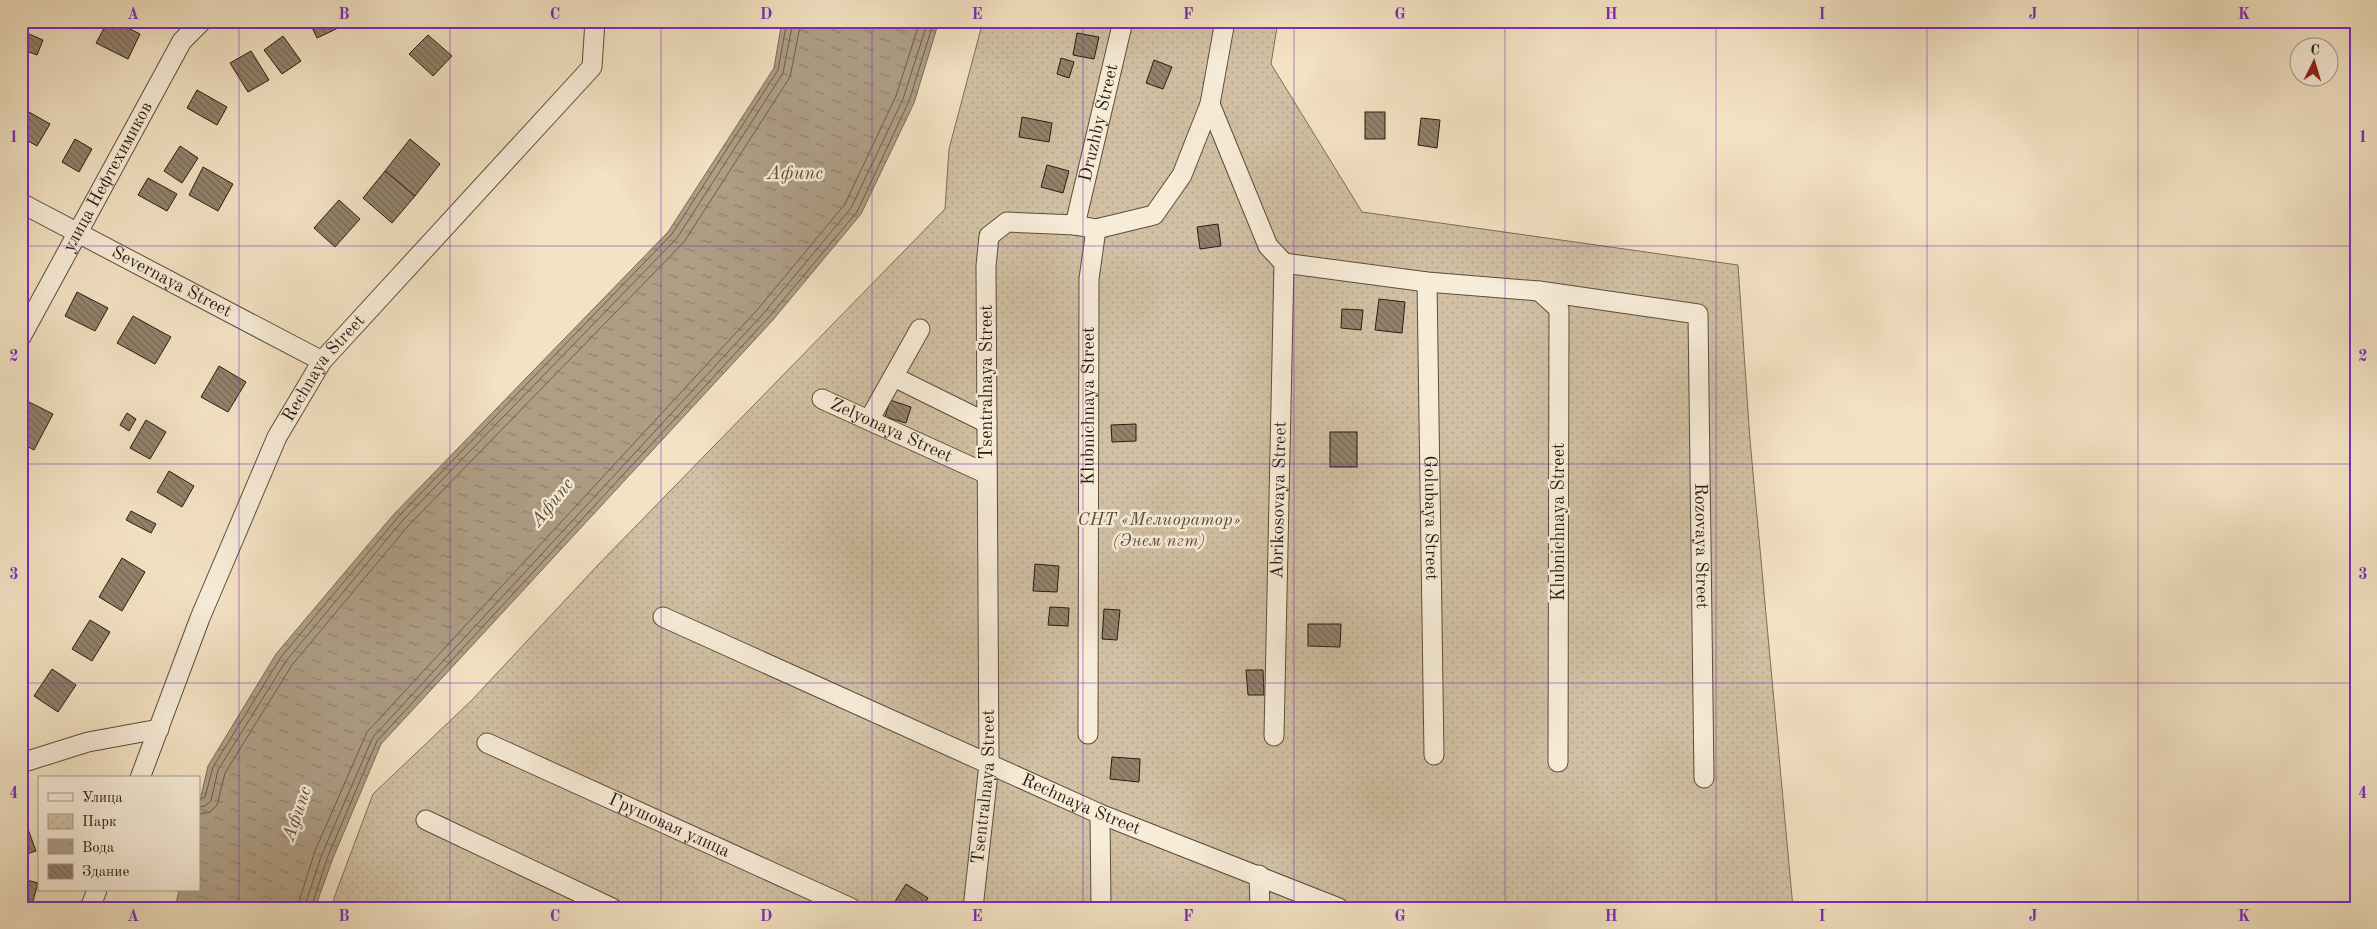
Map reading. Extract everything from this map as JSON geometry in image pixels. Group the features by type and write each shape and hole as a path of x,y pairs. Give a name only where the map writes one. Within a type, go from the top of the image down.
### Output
{"street":[{"name":"улица Нефтехимиков","path":"21,337 182,42 202,21"},
{"name":"Rechnaya Street","path":"141,776 200,618 277,437 322,361 592,67 595,21"},
{"name":"Druzhby Street","path":"1075,225 1123,21"},
{"name":"Tsentralnaya Street","path":"973,908 989,764 986,266 989,236 1006,222 1075,225 1096,229 1154,215 1182,175 1210,104 1225,21"},
{"path":"1210,104 1268,246 1284,263 1427,282 1540,290"},
{"name":"Severnaya Street","path":"21,203 322,361"},
{"name":"Klubnichnaya Street","path":"1088,734 1088,279 1096,229"},
{"name":"Abrikosovaya Street","path":"1274,736 1284,263"},
{"name":"Golubaya Street","path":"1427,282 1434,755"},
{"name":"Klubnichnaya Street","path":"1540,290 1559,309 1558,762"},
{"name":"Rozovaya Street","path":"1540,290 1698,314 1704,778"},
{"path":"869,420 920,328"},
{"path":"894,377 987,423"},
{"name":"Zelyonaya Street","path":"822,399 987,474"},
{"name":"Rechnaya Street","path":"663,617 1100,814 1339,908"},
{"path":"21,764 88,742 159,729"},
{"name":"Грушовая улица","path":"487,743 851,908"},
{"path":"1100,814 1101,908"},
{"path":"426,820 612,908"},
{"path":"1259,875 1260,908"},
{"path":"90,908 96,892"}],"green space":[{"name":"СНТ «Мелиоратор» (Энем пгт)","path":"983,21 1278,21 1271,64 1362,212 1738,265 1750,440 1793,908 333,908 334,898 373,794 472,700 597,566 945,209 949,149"}],"water":[{"name":"Афипс","path":"782,21 939,21 914,103 861,214 772,321 381,744 333,858 315,908 175,908 179,892 200,892 200,801 208,766 276,654 394,514 668,232 774,68"}],"building":[{"path":"108,21 114,21 140,34 128,59 96,43"},
{"path":"309,21 353,21 317,38"},
{"path":"22,31 43,40 37,55 21,49"},
{"path":"1077,33 1099,37 1094,59 1073,55"},
{"path":"428,35 452,56 433,76 409,54"},
{"path":"283,36 301,61 282,74 264,50"},
{"path":"251,51 269,80 248,92 230,63"},
{"path":"1061,58 1074,62 1069,78 1057,74"},
{"path":"1154,60 1172,67 1163,89 1146,83"},
{"path":"197,90 227,107 217,125 187,108"},
{"path":"22,108 50,124 37,146 21,137"},
{"path":"1365,112 1385,112 1385,139 1365,139"},
{"path":"1022,117 1052,123 1049,142 1019,137"},
{"path":"1421,118 1440,120 1437,148 1418,145"},
{"path":"75,139 92,149 79,172 62,162"},
{"path":"410,139 440,164 415,196 385,171"},
{"path":"180,146 198,158 182,183 164,171"},
{"path":"1047,165 1069,171 1063,193 1041,187"},
{"path":"203,167 233,184 218,211 189,195"},
{"path":"385,171 415,196 392,223 363,198"},
{"path":"148,178 177,194 167,211 138,195"},
{"path":"339,200 360,219 335,247 314,228"},
{"path":"1218,224 1221,246 1200,249 1197,227"},
{"path":"77,292 108,308 95,331 65,316"},
{"path":"1379,299 1405,302 1402,333 1375,330"},
{"path":"1342,309 1363,310 1361,330 1341,328"},
{"path":"133,316 171,337 155,364 117,343"},
{"path":"219,366 246,382 228,412 201,397"},
{"path":"21,398 53,414 34,450 21,443"},
{"path":"890,400 911,407 906,423 885,417"},
{"path":"127,413 136,419 129,431 120,425"},
{"path":"146,420 166,432 150,459 130,448"},
{"path":"1136,424 1136,441 1112,442 1111,425"},
{"path":"1330,432 1357,432 1357,467 1330,467"},
{"path":"169,471 194,486 182,507 157,492"},
{"path":"131,511 156,524 151,533 126,520"},
{"path":"122,558 145,572 122,611 99,597"},
{"path":"1035,564 1059,566 1057,592 1033,591"},
{"path":"1050,607 1069,608 1068,626 1048,625"},
{"path":"1104,609 1120,610 1117,640 1102,639"},
{"path":"90,620 110,632 92,661 72,649"},
{"path":"1308,624 1341,624 1340,647 1308,646"},
{"path":"52,669 76,685 58,712 34,696"},
{"path":"1246,670 1263,670 1264,695 1248,695"},
{"path":"1112,757 1140,759 1139,782 1110,779"},
{"path":"24,818 36,851 21,856 21,819"},
{"path":"23,879 38,883 31,908 21,908"},
{"path":"906,884 928,898 922,908 891,908"}]}
